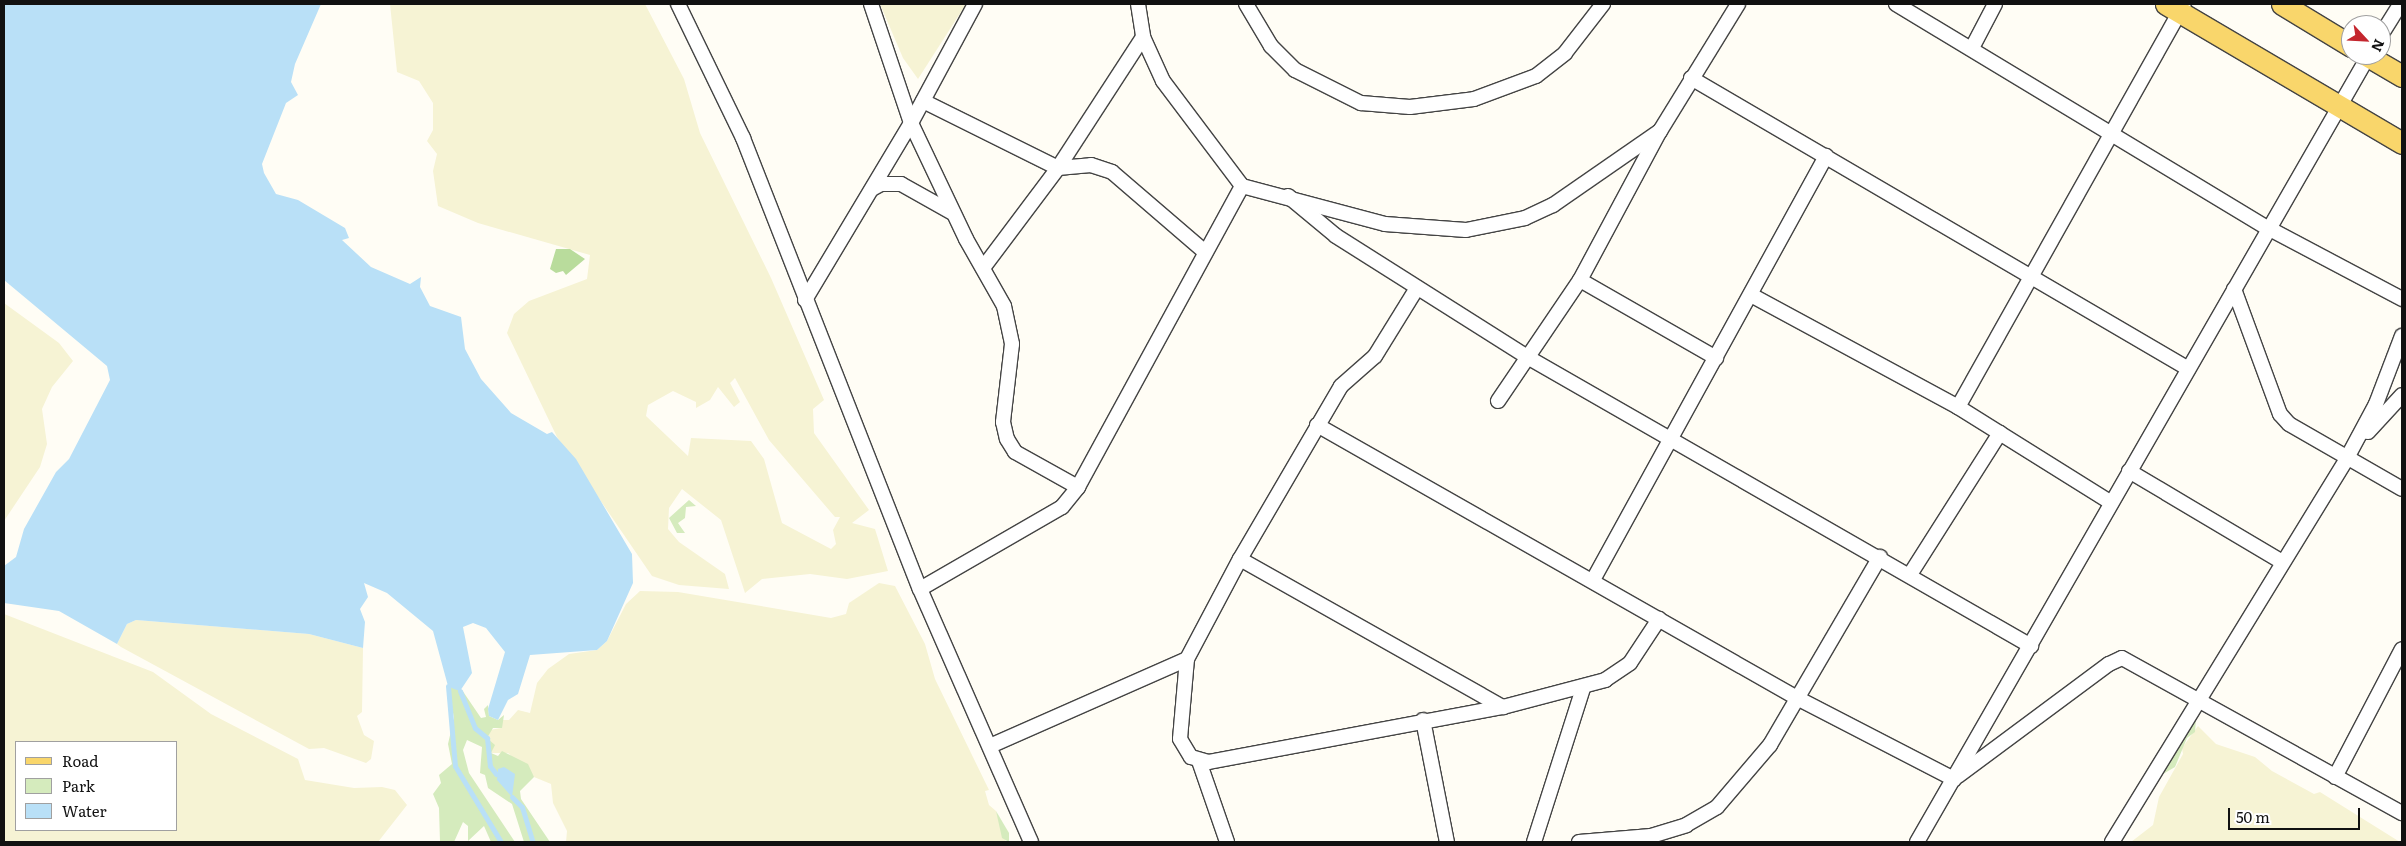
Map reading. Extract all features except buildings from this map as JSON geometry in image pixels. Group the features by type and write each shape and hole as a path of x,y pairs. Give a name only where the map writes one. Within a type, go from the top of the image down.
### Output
{"main road":[{"path":"2282,4 2341,39"},
{"path":"2177,6 2402,143"},
{"path":"2384,65 2402,76"}],"street":[{"path":"678,4 743,138 920,589 1032,842"},
{"path":"871,4 911,123 954,215 1004,306 1012,344 1003,422 1007,439 1014,452 1078,487"},
{"path":"805,300 911,123 975,4"},
{"path":"1138,4 1143,37 1163,81 1242,186 1288,196 1385,224 1466,230 1504,224 1553,205 1660,131"},
{"path":"1246,4 1271,46 1295,70 1361,102 1410,107 1474,98 1536,76 1565,53 1603,4"},
{"path":"1498,402 1580,280 1660,131 1738,4"},
{"path":"1896,4 1972,48 2111,136 2268,228 2402,299"},
{"path":"1972,48 1995,4"},
{"path":"2391,19 2400,4"},
{"path":"1958,407 2035,275 2111,136 2177,6"},
{"path":"983,268 1058,168 1143,37"},
{"path":"1916,842 2031,646 2110,502 2339,106 2358,65"},
{"path":"1691,78 2035,275 2188,368"},
{"path":"923,101 1058,168 1091,165 1112,172 1204,251"},
{"path":"1593,580 1826,156"},
{"path":"872,190 901,184 937,201 954,215"},
{"path":"920,589 1051,516 1078,487 1204,251 1242,186"},
{"path":"1288,196 1336,236 1529,358 1669,440 1911,573 2031,646"},
{"path":"1580,280 1716,358"},
{"path":"1227,842 1199,761 1182,749 1180,739 1188,659 1240,558 1341,386 1382,347 1417,288"},
{"path":"2234,289 2280,414 2289,424 2402,489"},
{"path":"1751,295 1958,407 2110,502"},
{"path":"2112,842 2196,699 2347,458 2376,404 2402,336"},
{"path":"2347,458 2402,395"},
{"path":"1317,425 1593,580 1797,698 1954,779"},
{"path":"1911,573 2000,433"},
{"path":"2129,471 2282,562"},
{"path":"1579,842 1651,836 1686,825 1717,807 1770,745 1880,557"},
{"path":"1240,558 1503,707"},
{"path":"1199,761 1503,707 1583,688 1630,663 1659,618"},
{"path":"2335,777 2402,649"},
{"path":"990,746 1188,659"},
{"path":"1954,779 2117,659 2130,661 2402,813"},
{"path":"1534,842 1583,688"},
{"path":"1423,720 1447,842"}],"shaded area":[{"path":"390,4 645,4 684,79 700,133 771,278 824,400 813,409 814,433 869,510 852,523 875,529 888,571 847,579 810,574 762,579 745,593 721,520 682,489 669,508 668,529 679,542 725,574 729,589 679,585 652,576 557,437 507,333 514,314 529,301 587,279 590,255 478,223 438,206 433,171 437,154 427,141 433,130 433,103 419,81 397,72","holes":["735,378 769,440 835,517 840,517 833,530 836,544 831,549 782,523 764,459 751,441 691,438 688,456 646,416 648,405 673,391 696,402 696,408 710,400 718,387 734,407 740,402 730,383"]},
{"path":"880,4 966,4 918,79 903,58"},
{"path":"4,303 59,343 73,361 52,387 42,409 47,444 40,467 4,521"},
{"path":"879,583 895,586 925,644 935,679 989,790 985,791 989,805 996,811 1006,842 566,842 567,831 553,803 551,784 534,777 508,753 491,753 494,745 487,738 490,730 501,728 502,720 509,720 518,710 530,713 537,683 548,669 569,654 597,650 607,641 626,604 640,591 678,592 831,618 846,614 849,603"},
{"path":"4,614 153,672 211,714 298,759 305,780 354,788 382,787 395,790 407,805 378,842 4,842"},
{"path":"136,620 309,634 363,648 362,712 357,716 364,735 374,741 371,759 366,763 324,748 309,749 121,647 117,644 127,624"},
{"path":"2198,726 2216,744 2255,757 2272,771 2314,794 2320,792 2400,842 2131,842 2153,825 2159,797 2183,754 2182,748"}],"green space":[{"path":"556,249 570,249 585,259 566,275 563,271 556,273 550,269"},
{"path":"689,500 696,506 686,507 685,518 678,523 685,533 677,533 669,518"},
{"path":"448,686 462,690 481,718 486,717 484,709 488,705 489,716 498,720 504,715 502,728 493,728 487,738 495,745 491,753 498,756 502,751 528,764 534,777 520,791 521,799 550,842 524,842 512,804 488,788 485,775 480,773 482,747 467,740 463,750 469,773 515,842 491,842 484,826 468,841 468,826 463,822 454,842 440,842 439,808 433,794 441,783 439,775 452,764 448,744 454,718"},
{"path":"2196,719 2195,732 2187,738 2175,767 2163,774"},
{"path":"996,811 1009,833 1009,842 1002,838"}],"water":[{"path":"4,4 321,4 295,64 291,82 298,95 286,103 262,164 264,173 276,194 298,200 345,228 349,238 342,240 371,267 410,284 421,277 420,287 430,306 461,317 465,349 481,379 511,413 547,434 552,432 576,459 632,554 633,583 607,641 597,650 530,655 518,694 508,700 498,720 489,716 488,709 505,652 486,628 473,623 463,627 472,673 460,691 454,689 448,686 433,631 387,593 364,583 368,597 360,609 365,622 363,648 309,634 136,620 127,624 117,644 59,611 4,603 4,566 16,557 24,529 56,472 69,459 110,380 107,366 4,280"},
{"path":"504,767 515,774 512,797 497,780 498,769"}],"waterway":[{"path":"448,686 455,766 501,842"},
{"path":"460,691 475,728 487,738 490,766 496,774"},
{"path":"512,797 522,807 533,842"}]}
